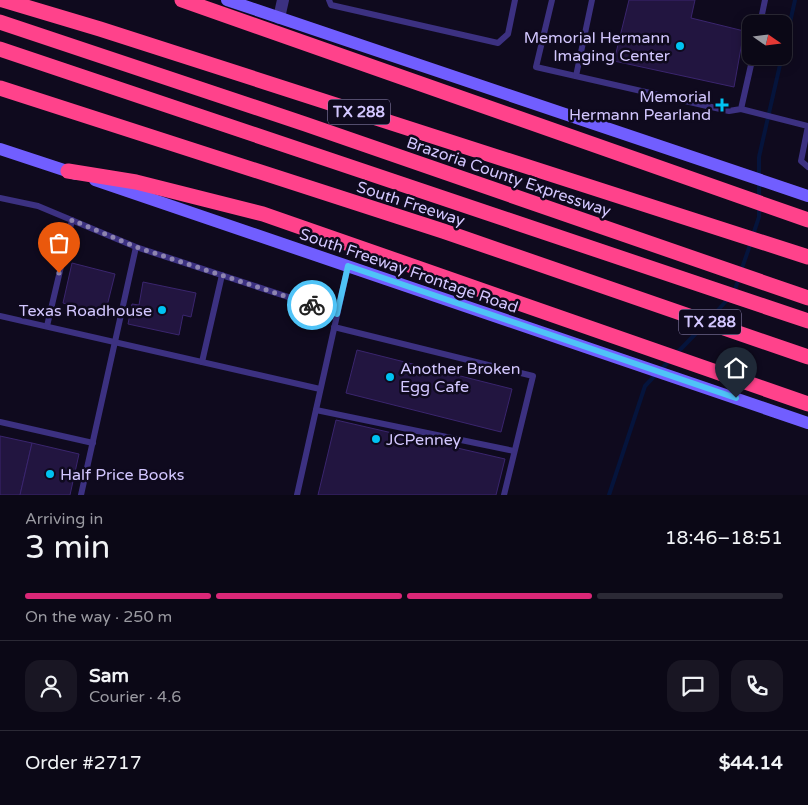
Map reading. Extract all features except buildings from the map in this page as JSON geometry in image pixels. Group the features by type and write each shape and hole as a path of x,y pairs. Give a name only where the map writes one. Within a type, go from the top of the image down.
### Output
{"highway":[{"name":"TX 288","path":"3,0 808,258"},
{"path":"182,0 808,220"},
{"name":"Brazoria County Expressway","path":"0,22 314,127 808,298"},
{"path":"0,49 808,321"},
{"name":"South Freeway","path":"0,88 443,231 808,357"},
{"path":"68,171 136,182 263,214 808,404"}],"main road":[{"path":"227,0 249,4 279,18 808,196"},
{"name":"South Freeway Frontage Road","path":"0,149 808,423"}],"street":[{"path":"279,18 283,0"}],"lane":[{"path":"329,0 332,5 498,42 508,34 515,0"},
{"path":"552,0 536,67 728,111 742,109 808,126 801,161 808,167"},
{"path":"576,76 592,0"},
{"path":"762,15 765,0"},
{"path":"742,109 751,65"},
{"path":"0,198 38,206 136,247 337,314"},
{"path":"47,326 72,220"},
{"path":"82,495 136,247"},
{"path":"297,495 348,266"},
{"path":"202,362 222,275"},
{"path":"0,316 320,389"},
{"path":"334,327 533,376 504,495"},
{"path":"316,410 514,451"},
{"path":"0,422 93,443"}],"waterway":[{"path":"792,15 795,0"},
{"path":"759,199 759,157 780,65"},
{"path":"753,235 759,217 759,206"},
{"path":"741,271 751,242"},
{"path":"734,292 739,278"},
{"path":"709,320 728,299"},
{"path":"676,354 704,325"},
{"path":"609,495 645,386 669,361"}],"way so far":[{"path":"59,273 72,220 136,247 312,305"}],"place":[{"name":"Memorial Hermann Imaging Center","path":"680,46"},
{"name":"Memorial Hermann Pearland","path":"722,105"},
{"name":"Texas Roadhouse","path":"162,310"},
{"name":"Another Broken Egg Cafe","path":"390,377"},
{"name":"JCPenney","path":"376,439"},
{"name":"Half Price Books","path":"50,474"}],"route":[{"path":"312,305 337,314 348,266 736,398"}]}
